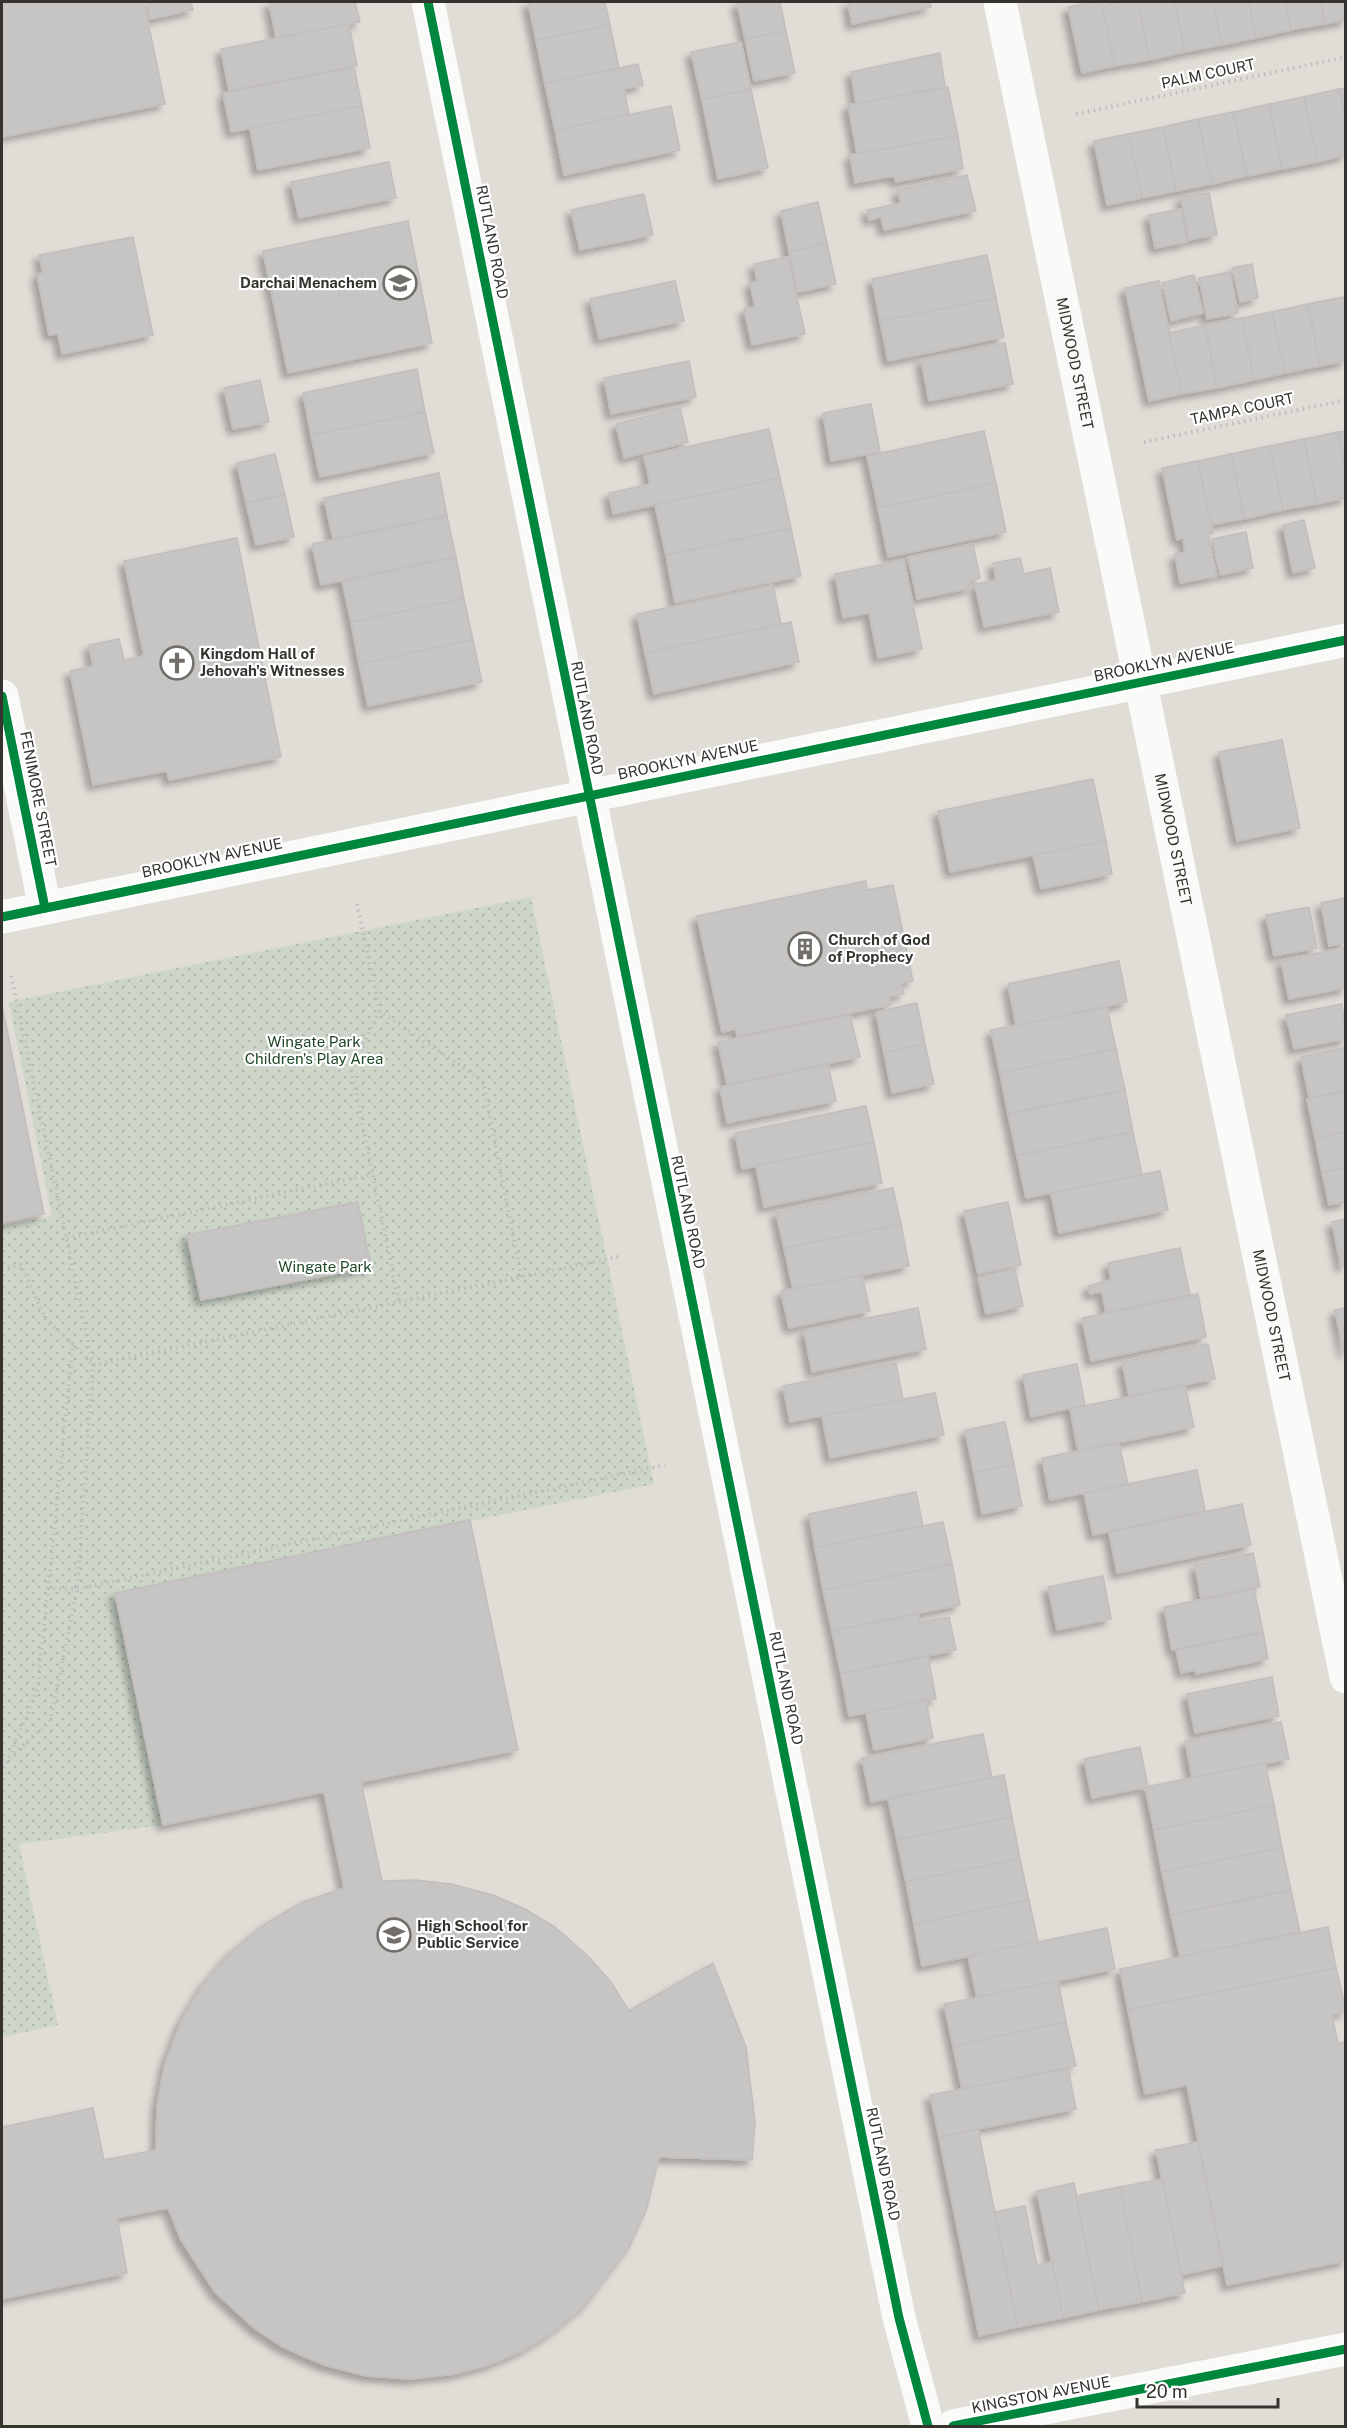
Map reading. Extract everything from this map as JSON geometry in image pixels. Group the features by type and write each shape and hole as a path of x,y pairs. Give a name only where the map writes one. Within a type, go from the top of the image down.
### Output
{"street":[{"name":"RUTLAND ROAD","path":"428,2 899,2318 928,2427"},
{"name":"MIDWOOD STREET","path":"1000,2 1346,1677"},
{"name":"BROOKLYN AVENUE","path":"2,917 1346,640"},
{"name":"FENIMORE STREET","path":"2,696 45,908"},
{"name":"KINGSTON AVENUE","path":"953,2427 1346,2349"}],"path":[{"path":"357,904 380,1011 351,1068 399,1303"},
{"path":"11,976 93,1365 77,1589 50,1722 11,1757"},
{"path":"380,1011 483,1082 521,1277"},
{"path":"67,1238 373,1174"},
{"path":"93,1365 622,1256"},
{"path":"2,1269 21,1265 46,1320 93,1365"},
{"path":"2,1774 38,1688 73,1344"},
{"path":"48,1589 77,1589 665,1465"}],"green space":[{"name":"Wingate Park","path":"531,897 654,1484 115,1593 163,1825 19,1844 58,2025 2,2037 2,1226 52,1216 9,1002"}],"building":[{"path":"2,2 144,2 165,104 2,137"},
{"path":"147,2 191,2 193,10 150,19"},
{"path":"269,2 355,2 360,22 276,38"},
{"path":"528,2 605,2 610,25 536,40"},
{"path":"737,2 780,2 786,31 745,39"},
{"path":"848,2 930,2 931,7 852,24"},
{"path":"1102,2 1115,66 1082,73 1068,7"},
{"path":"1138,2 1150,60 1115,66 1102,5"},
{"path":"1138,2 1175,2 1185,52 1150,60"},
{"path":"1175,2 1213,2 1222,45 1185,52"},
{"path":"1213,2 1249,2 1256,38 1222,45"},
{"path":"1249,2 1286,2 1291,30 1256,38"},
{"path":"1286,2 1321,2 1325,24 1291,30"},
{"path":"1321,2 1346,2 1346,20 1325,24"},
{"path":"349,24 357,66 229,91 221,49"},
{"path":"610,25 619,68 545,84 536,40"},
{"path":"786,31 795,73 754,81 745,39"},
{"path":"741,42 751,89 702,100 691,52"},
{"path":"940,53 945,87 856,104 851,72"},
{"path":"638,64 643,85 624,89 629,115 555,130 545,84"},
{"path":"354,67 362,106 231,132 223,93"},
{"path":"948,87 958,136 857,154 848,105"},
{"path":"1346,88 1346,121 1339,89"},
{"path":"751,89 768,168 718,179 702,100"},
{"path":"1339,89 1346,121 1346,155 1318,162 1304,97"},
{"path":"1304,97 1318,162 1282,169 1269,104"},
{"path":"1269,104 1282,169 1247,176 1233,112"},
{"path":"362,106 370,148 258,170 250,128"},
{"path":"671,106 680,150 564,175 555,130"},
{"path":"1233,112 1247,176 1212,184 1198,119"},
{"path":"1198,119 1212,184 1176,191 1163,127"},
{"path":"1163,127 1176,191 1142,198 1128,134"},
{"path":"1128,134 1142,198 1107,205 1094,141"},
{"path":"958,136 963,169 896,182 894,176 855,183 850,155"},
{"path":"389,162 396,198 299,218 291,182"},
{"path":"967,175 976,211 884,230 881,217 869,220 867,210 901,203 897,190"},
{"path":"1209,193 1217,235 1189,240 1181,197"},
{"path":"644,194 653,235 580,250 571,210"},
{"path":"818,202 827,243 789,252 781,211"},
{"path":"1181,209 1187,242 1155,248 1149,215"},
{"path":"408,221 432,343 288,373 263,251"},
{"path":"133,237 153,335 62,354 58,334 49,335 37,274 43,273 39,255"},
{"path":"827,243 836,284 798,292 789,252"},
{"path":"987,255 996,298 880,321 872,279"},
{"path":"788,257 805,334 752,345 744,309 755,307 750,283 757,281 754,264"},
{"path":"1252,264 1258,298 1240,302 1232,268"},
{"path":"1230,272 1238,313 1207,319 1199,278"},
{"path":"1194,275 1203,313 1171,321 1162,283"},
{"path":"675,281 684,321 599,339 590,299"},
{"path":"1159,281 1182,394 1149,401 1125,288"},
{"path":"1344,297 1346,361 1320,366 1308,304"},
{"path":"996,298 1004,337 888,361 880,321"},
{"path":"1308,304 1320,366 1285,373 1272,312"},
{"path":"1272,312 1285,373 1254,380 1242,318"},
{"path":"1242,318 1254,380 1217,388 1205,325"},
{"path":"1205,325 1217,388 1182,394 1169,333"},
{"path":"1005,343 1013,384 929,401 921,360"},
{"path":"689,361 696,397 611,414 604,378"},
{"path":"417,369 425,412 311,435 303,393"},
{"path":"260,380 269,422 233,429 224,388"},
{"path":"871,404 880,452 831,461 823,413"},
{"path":"680,408 688,442 624,458 616,424"},
{"path":"425,412 434,453 320,477 311,435"},
{"path":"769,429 780,478 613,514 609,493 650,484 644,456"},
{"path":"984,431 996,483 878,508 867,456"},
{"path":"1346,431 1346,470 1338,432"},
{"path":"1338,432 1346,470 1346,498 1317,504 1304,439"},
{"path":"1304,439 1317,504 1283,510 1269,446"},
{"path":"1269,446 1283,510 1244,519 1231,454"},
{"path":"275,454 285,495 246,503 237,463"},
{"path":"1231,454 1244,519 1211,525 1198,461"},
{"path":"1198,461 1213,533 1208,534 1217,576 1180,583 1175,555 1185,552 1183,538 1177,540 1162,468"},
{"path":"439,473 447,516 333,539 324,498"},
{"path":"780,478 791,528 666,555 655,505"},
{"path":"996,483 1006,532 888,557 878,508"},
{"path":"285,495 294,537 256,545 246,503"},
{"path":"447,516 456,557 321,585 312,544"},
{"path":"1304,520 1315,568 1293,573 1283,525"},
{"path":"791,528 801,576 675,603 666,555"},
{"path":"1246,532 1253,568 1220,575 1212,539"},
{"name":"Kingdom Hall of Jehovah's Witnesses","path":"237,538 281,757 169,780 167,771 93,785 70,671 93,666 89,645 119,639 124,660 144,656 124,561"},
{"path":"973,544 980,578 970,580 971,588 917,599 908,557"},
{"path":"456,557 464,599 351,622 342,581"},
{"path":"1020,558 1024,574 1050,568 1059,612 984,627 975,584 996,580 993,563"},
{"path":"904,560 922,649 878,658 869,613 843,618 835,574"},
{"path":"773,585 781,624 645,653 637,614"},
{"path":"464,599 473,640 359,664 351,622"},
{"path":"791,622 799,662 654,694 645,653"},
{"path":"473,640 482,682 368,706 359,664"},
{"path":"1282,740 1300,828 1237,841 1219,752"},
{"path":"1093,779 1106,841 950,872 938,811"},
{"path":"1106,841 1112,874 1041,889 1033,855"},
{"name":"Church of God of Prophecy","path":"866,881 867,890 893,885 913,981 901,983 904,994 889,997 891,1005 737,1036 736,1029 722,1032 697,916"},
{"path":"1346,898 1346,943 1329,946 1321,903"},
{"path":"1309,907 1317,948 1274,956 1266,915"},
{"path":"1346,947 1346,988 1289,999 1281,961"},
{"path":"1119,961 1127,1002 1016,1026 1008,984"},
{"path":"917,1003 925,1044 884,1053 876,1012"},
{"path":"1342,1004 1346,1039 1294,1049 1286,1015"},
{"path":"2,1005 44,1214 2,1223"},
{"path":"1107,1007 1116,1049 1000,1073 991,1030"},
{"path":"850,1015 860,1057 727,1085 718,1042"},
{"path":"925,1044 934,1084 892,1093 884,1053"},
{"path":"1346,1047 1346,1091 1309,1098 1301,1057"},
{"path":"1116,1049 1125,1090 1008,1114 1000,1073"},
{"path":"828,1064 836,1101 727,1123 720,1087"},
{"path":"1125,1090 1133,1132 1017,1156 1008,1114"},
{"path":"1346,1091 1346,1132 1315,1138 1307,1099"},
{"path":"866,1106 874,1142 742,1169 735,1133"},
{"path":"1133,1132 1142,1175 1026,1198 1017,1156"},
{"path":"1346,1132 1346,1168 1322,1172 1315,1138"},
{"path":"874,1142 882,1183 764,1207 756,1166"},
{"path":"1346,1168 1346,1202 1329,1205 1322,1172"},
{"path":"1160,1171 1168,1210 1059,1233 1051,1193"},
{"path":"893,1188 901,1224 784,1248 776,1212"},
{"path":"358,1202 371,1267 201,1300 187,1235"},
{"path":"1008,1202 1021,1265 978,1274 964,1211"},
{"path":"1346,1219 1346,1265 1341,1266 1332,1222"},
{"path":"901,1224 909,1266 793,1289 784,1248"},
{"path":"1180,1248 1190,1295 1106,1313 1102,1292 1090,1294 1088,1286 1111,1280 1108,1263"},
{"path":"1015,1269 1023,1306 986,1314 978,1277"},
{"path":"862,1275 870,1311 789,1328 781,1291"},
{"path":"1198,1294 1206,1337 1091,1361 1082,1318"},
{"path":"918,1308 926,1349 812,1372 804,1331"},
{"path":"1346,1308 1346,1353 1344,1353 1335,1310"},
{"path":"1208,1344 1215,1379 1129,1396 1122,1362"},
{"path":"896,1363 903,1400 790,1422 783,1386"},
{"path":"1077,1364 1085,1405 1031,1417 1023,1375"},
{"path":"1185,1385 1194,1427 1078,1451 1070,1409"},
{"path":"935,1393 944,1435 830,1458 822,1416"},
{"path":"1005,1422 1014,1464 974,1473 965,1430"},
{"path":"1119,1443 1128,1484 1050,1500 1042,1458"},
{"path":"1014,1464 1022,1506 982,1514 974,1473"},
{"path":"1197,1470 1205,1511 1093,1535 1084,1493"},
{"path":"916,1492 923,1526 815,1548 809,1514"},
{"path":"1242,1504 1251,1545 1117,1573 1109,1532"},
{"path":"470,1520 518,1750 361,1782 382,1881 416,1880 451,1884 493,1895 525,1909 555,1927 588,1956 611,1982 629,2011 713,1963 746,2047 755,2122 752,2160 659,2157 647,2208 629,2248 586,2305 552,2333 522,2351 489,2365 455,2374 411,2379 367,2376 324,2365 283,2347 254,2328 215,2292 181,2240 168,2208 117,2218 127,2273 2,2299 2,2127 93,2108 104,2160 156,2150 157,2106 165,2063 181,2022 203,1985 231,1952 265,1924 303,1902 344,1888 324,1792 163,1825 115,1593"},
{"path":"943,1522 952,1564 823,1590 815,1548"},
{"path":"1253,1553 1260,1587 1201,1599 1195,1565"},
{"path":"952,1564 960,1605 832,1631 823,1590"},
{"path":"1103,1576 1111,1619 1057,1630 1048,1587"},
{"path":"1254,1589 1263,1632 1172,1650 1164,1607"},
{"path":"918,1614 920,1622 949,1617 956,1650 841,1674 832,1631"},
{"path":"1263,1632 1268,1659 1196,1674 1196,1670 1181,1673 1176,1650"},
{"path":"928,1656 936,1699 849,1716 841,1674"},
{"path":"1272,1677 1279,1716 1195,1733 1187,1694"},
{"path":"926,1700 933,1738 874,1750 866,1713"},
{"path":"1281,1722 1289,1759 1192,1778 1185,1741"},
{"path":"983,1734 992,1778 871,1802 862,1758"},
{"path":"1140,1747 1148,1787 1092,1798 1084,1759"},
{"path":"1265,1763 1274,1805 1154,1830 1145,1787"},
{"path":"1004,1775 1012,1817 897,1840 888,1799"},
{"path":"1274,1805 1282,1848 1162,1872 1154,1830"},
{"path":"1012,1817 1020,1859 906,1882 897,1840"},
{"path":"1282,1848 1291,1890 1171,1915 1162,1872"},
{"path":"1020,1859 1029,1900 914,1924 906,1882"},
{"path":"1291,1890 1300,1932 1180,1957 1171,1915"},
{"path":"1029,1900 1038,1942 922,1966 914,1924"},
{"path":"1328,1927 1336,1968 1128,2010 1120,1969"},
{"path":"1107,1928 1115,1969 977,1998 968,1956"},
{"path":"1336,1968 1346,2011 1332,2015 1338,2043 1346,2042 1346,2261 1227,2285 1187,2085 1145,2094 1128,2010"},
{"path":"1058,1981 1066,2022 953,2046 944,2004"},
{"path":"1066,2022 1076,2066 962,2089 953,2046"},
{"path":"1068,2068 1076,2109 939,2137 930,2095"},
{"path":"978,2129 1018,2327 979,2336 939,2137"},
{"path":"1198,2142 1223,2266 1181,2275 1156,2150"},
{"path":"1162,2179 1185,2293 1142,2302 1120,2187"},
{"path":"1074,2183 1099,2310 1063,2318 1037,2191"},
{"path":"1120,2187 1142,2302 1099,2310 1076,2196"},
{"path":"1025,2206 1037,2265 1052,2262 1063,2318 1018,2327 995,2212"}],"cycle path":[{"path":"428,2 899,2318 928,2426"},
{"path":"2,917 1346,640"},
{"path":"2,696 45,908"},
{"path":"953,2426 1346,2349"}],"place":[{"name":"Darchai Menachem","path":"400,283"},
{"name":"Kingdom Hall of Jehovah's Witnesses","path":"177,663"},
{"name":"Church of God of Prophecy","path":"805,949"},
{"name":"High School for Public Service","path":"394,1935"}],"park label":[{"name":"Wingate Park Children's Play Area","path":"314,1050"}]}
